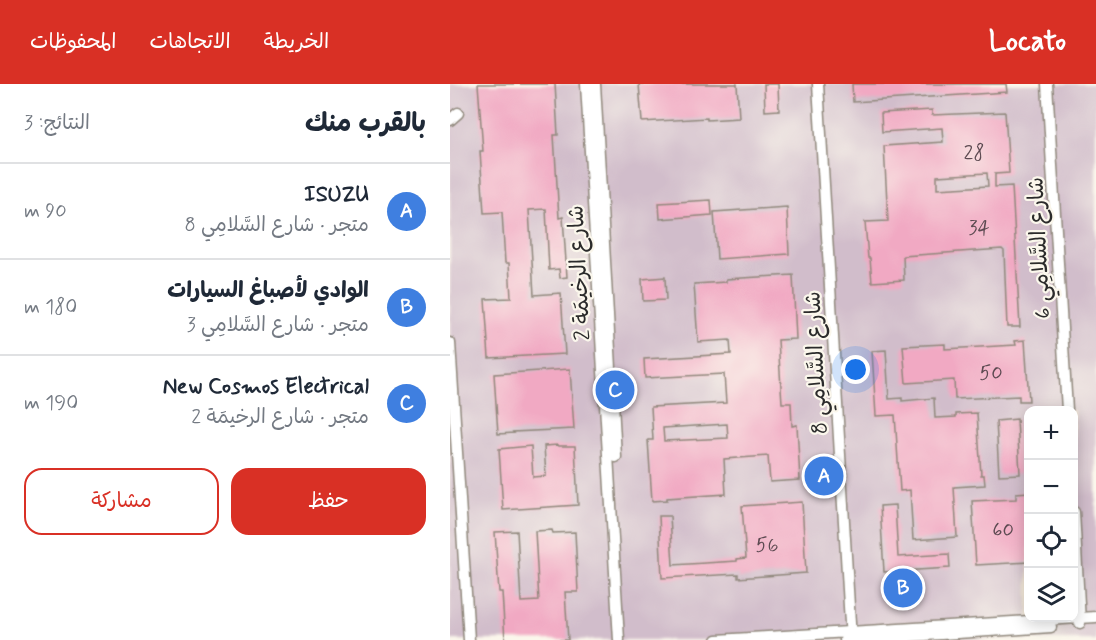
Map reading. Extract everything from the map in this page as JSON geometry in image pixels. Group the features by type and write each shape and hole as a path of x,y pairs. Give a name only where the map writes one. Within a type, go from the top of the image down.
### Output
{"street":[{"name":"شارع الرخيمَة 2","path":"586,84 592,114 623,640"},
{"name":"شارع الرخيمَة 2","path":"595,84 592,114 616,583 623,640"},
{"name":"شارع السَّلامِي 8","path":"818,84 848,637"},
{"name":"شارع السَّلامِي 6","path":"1047,84 1067,406"},
{"path":"450,343 469,640"},
{"path":"1074,514 1080,622"},
{"path":"1080,622 1096,617"},
{"path":"717,640 848,637 1080,622 1096,624"}],"shaded area":[{"path":"450,84 1096,84 1096,640 450,640"}],"building":[{"path":"478,84 555,84 558,135 554,135 559,218 563,217 567,277 560,278 559,269 549,270 546,209 529,210 534,295 561,293 565,354 489,358 485,299 511,298 509,263 505,263 502,212 484,213 480,151 483,151"},
{"path":"639,84 737,84 739,118 642,122"},
{"path":"764,84 778,84 779,110 765,111"},
{"path":"852,84 1006,84 1007,92 853,102"},
{"path":"932,110 932,115 1005,112 1009,173 995,174 995,187 1012,186 1020,327 1007,327 1004,251 1002,249 903,256 904,280 872,282 865,222 888,221 884,146 943,142 942,128 882,132 881,113","holes":["987,173 988,186 937,189 937,176"]},
{"path":"711,200 712,215 660,219 659,203"},
{"path":"787,207 789,254 717,259 714,212"},
{"path":"793,275 796,339 778,340 782,403 791,403 792,426 797,425 800,480 770,482 768,456 724,459 726,494 652,501 648,440 653,440 651,407 726,403 724,374 645,378 644,359 731,354 730,340 698,342 694,284 726,282 726,279","holes":["727,424 728,438 664,441 663,428"]},
{"path":"665,277 666,300 643,301 642,279"},
{"path":"1025,340 1029,401 1019,401 1019,396 955,399 954,380 906,383 903,346 945,344 945,349 1016,345 1015,341"},
{"path":"886,350 889,399 902,398 902,401 934,398 935,418 977,413 981,475 984,475 985,485 954,487 957,537 913,540 910,490 900,491 895,415 876,416 872,351"},
{"path":"570,369 574,429 498,434 494,374"},
{"path":"1017,419 1020,474 999,475 996,421"},
{"path":"531,446 533,477 546,476 544,446 575,446 578,505 503,510 499,449"},
{"path":"1024,492 1024,562 976,565 972,501 1016,499 1016,493"},
{"path":"802,502 806,573 738,578 738,574 662,578 659,516 670,516 673,565 737,561 737,559 746,558 742,506"},
{"path":"895,505 898,557 949,554 950,568 884,572 880,506"},
{"path":"552,530 553,533 575,532 578,592 565,592 568,640 505,640 495,532 517,531 521,602 539,601 535,531"}],"place":[{"name":"New Cosmos Electrical","path":"615,390"},
{"name":"ISUZU","path":"824,476"},
{"name":"الوادي لأصباغ السيارات","path":"903,588"}]}
